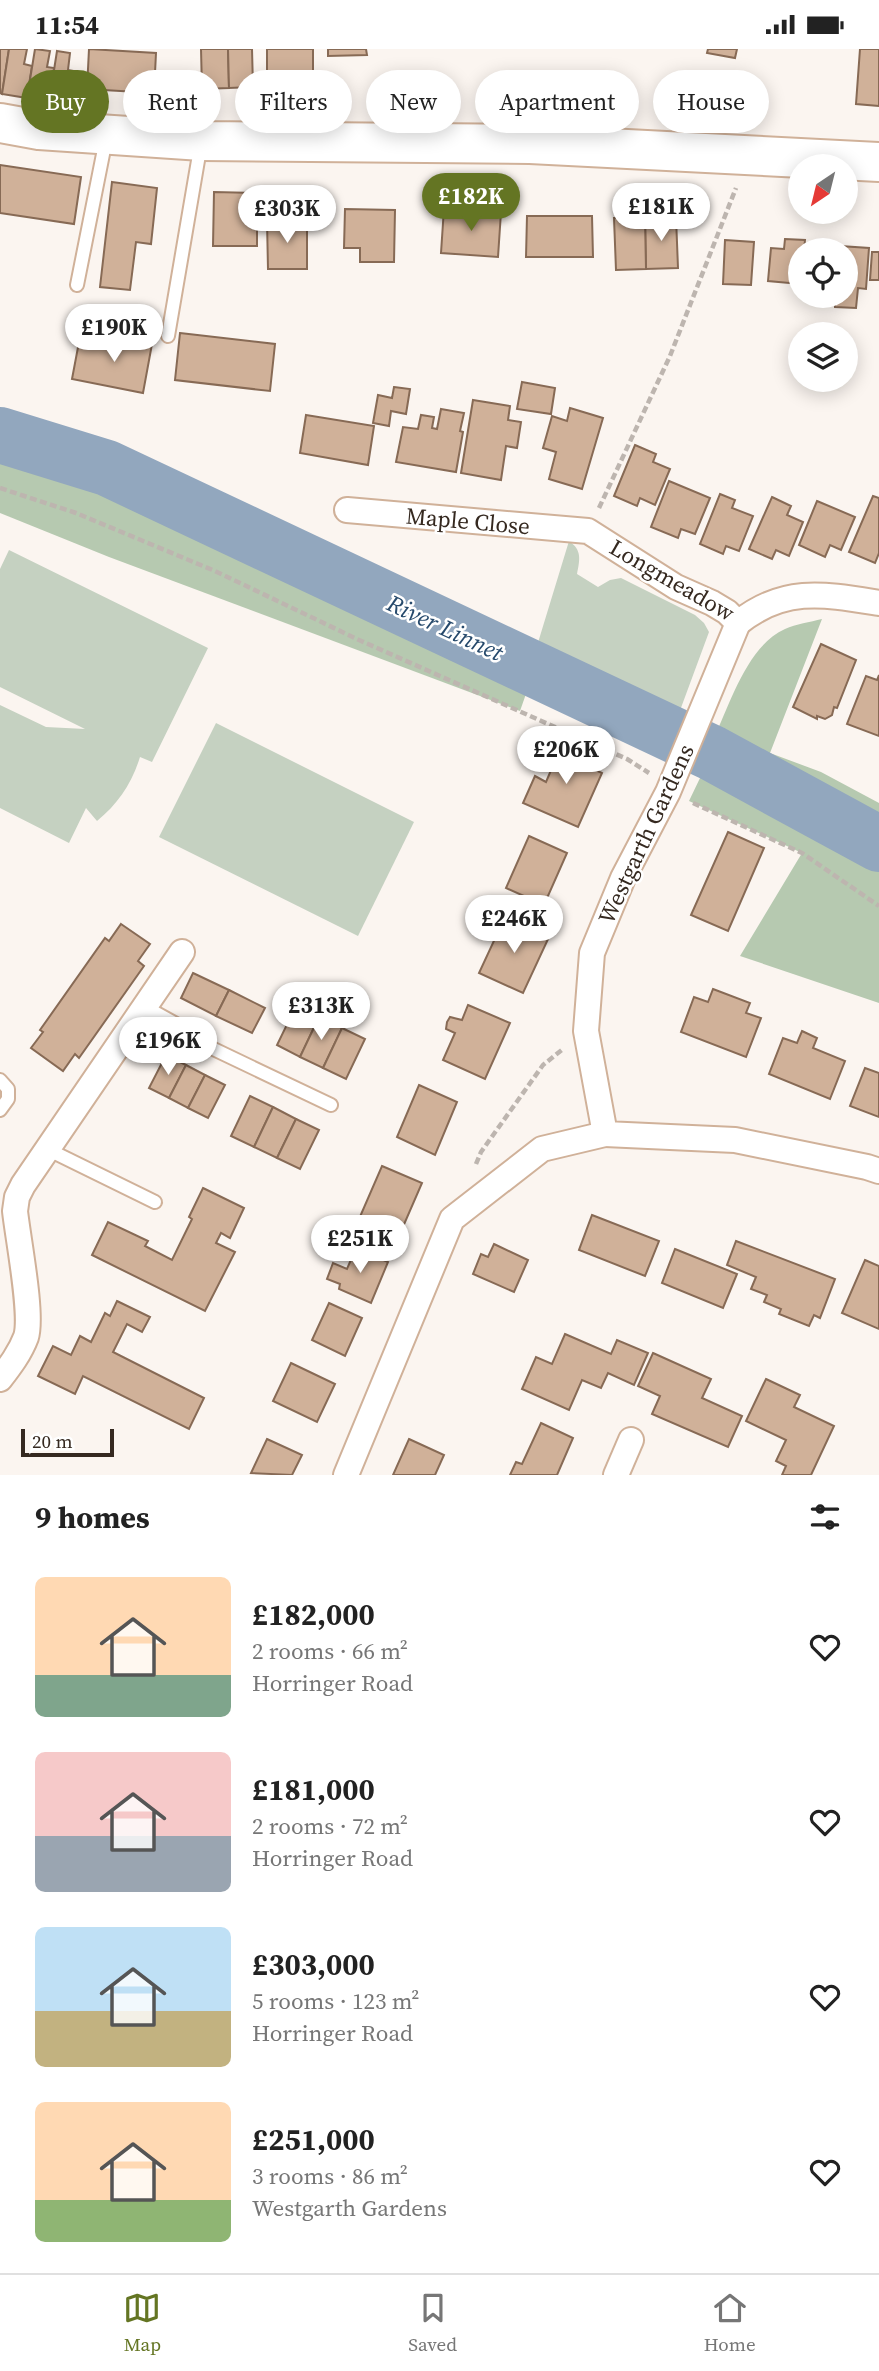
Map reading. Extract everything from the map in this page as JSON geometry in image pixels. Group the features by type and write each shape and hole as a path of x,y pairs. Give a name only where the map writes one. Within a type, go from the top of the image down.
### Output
{"main road":[{"path":"0,123 39,130 202,141 530,144 879,162"}],"street":[{"name":"Maple Close","path":"347,510 588,531"},
{"name":"Longmeadow","path":"588,531 676,587 727,612 737,623 755,609 783,599 807,595 879,603"},
{"name":"Westgarth Gardens","path":"605,1134 586,1031 592,953 623,879 668,792 737,623"},
{"path":"0,1379 19,1353 27,1334 27,1311 8,1210 182,952"},
{"path":"142,1012 180,1033"},
{"path":"346,1475 452,1219 542,1149 605,1134 735,1140 879,1171"},
{"path":"615,1475 631,1440"}],"lane":[{"path":"77,285 107,135"},
{"path":"168,336 202,141"},
{"path":"180,1033 331,1105"},
{"path":"0,1080 8,1089 8,1099 0,1110"},
{"path":"47,1149 155,1202"}],"path":[{"path":"588,531 670,356 742,173 742,154"},
{"path":"0,488 76,513 215,571 359,640 627,759 654,776 668,792 802,853 879,906"},
{"path":"452,1219 481,1152 543,1065 586,1031"}],"green space":[{"path":"0,444 534,671 520,711 109,557 0,513"},
{"path":"569,541 579,555 577,574 598,587 610,580 621,578 695,615 704,623 709,632 675,724 533,659"},
{"path":"9,550 208,648 152,762 140,757 123,792 97,821 86,808 69,843 0,808 0,705 46,727 85,729 0,687 0,569"},
{"path":"822,619 770,753 821,772 879,803 879,832 713,740 741,677 760,648 785,629"},
{"path":"216,723 414,822 358,936 159,837"},
{"path":"712,753 789,794 879,856 879,1003 740,956 802,853 689,801"}],"building":[{"path":"0,49 9,49 2,94 0,93"},
{"path":"9,49 27,49 24,64 32,66 31,70 21,70 21,97 2,94"},
{"path":"35,49 50,51 47,67 54,70 32,70"},
{"path":"89,49 156,53 155,70 123,70 123,91 109,90 109,70 88,70"},
{"path":"201,49 228,49 229,88 221,88 221,70 202,70"},
{"path":"228,49 252,49 253,70 235,70 235,88 229,88"},
{"path":"267,49 313,49 313,70 267,70"},
{"path":"328,49 366,49 367,55 328,56"},
{"path":"708,49 737,49 735,58 707,53"},
{"path":"860,49 879,49 879,106 856,104"},
{"path":"57,51 70,53 68,70 54,70"},
{"path":"0,165 81,177 74,224 0,213"},
{"path":"112,182 157,188 151,244 136,242 130,290 100,287"},
{"path":"214,192 257,193 257,246 213,246"},
{"path":"444,208 501,212 498,257 441,253"},
{"path":"345,209 395,210 394,262 360,262 360,248 344,248"},
{"path":"527,216 592,216 593,257 526,257"},
{"path":"676,217 678,268 646,269 645,218"},
{"path":"614,218 645,218 646,269 616,270"},
{"path":"267,221 307,221 307,269 268,269"},
{"path":"785,239 788,239 788,283 768,281 771,248 784,249"},
{"path":"725,240 754,242 751,285 723,284"},
{"path":"858,247 869,248 866,289 858,288"},
{"path":"872,252 879,252 879,280 870,280"},
{"path":"180,333 275,344 270,391 175,380"},
{"path":"106,335 152,344 143,393 72,379 79,342 104,347"},
{"path":"522,382 555,388 551,414 517,409"},
{"path":"394,387 410,389 406,414 391,411 389,426 373,423 378,395 392,398"},
{"path":"473,400 510,406 508,420 521,422 517,448 506,446 501,480 461,473"},
{"path":"570,408 603,418 582,489 549,479 556,452 543,448 552,416 567,421"},
{"path":"441,409 464,413 456,472 396,462 403,427 418,429 421,415 434,417 432,428 437,429"},
{"path":"306,415 374,426 368,465 300,453"},
{"path":"635,445 656,454 653,462 670,469 655,505 640,498 637,506 614,496"},
{"path":"669,481 710,498 695,534 681,529 678,538 651,527"},
{"path":"720,494 735,500 732,508 753,516 739,551 726,546 723,554 700,544"},
{"path":"873,496 879,498 879,553 875,563 849,552"},
{"path":"772,497 791,506 787,515 803,522 789,556 776,550 772,559 749,549"},
{"path":"817,501 855,517 841,550 830,545 825,557 799,545"},
{"path":"821,644 856,660 837,708 834,707 832,715 825,719 817,716 817,719 793,707"},
{"path":"879,675 879,736 847,724 866,676 877,680"},
{"path":"564,740 590,751 584,765 602,773 578,827 523,803 535,776 546,782"},
{"path":"728,832 764,848 728,931 691,915"},
{"path":"529,836 567,853 544,905 506,888"},
{"path":"505,917 549,937 523,993 479,973"},
{"path":"121,924 150,944 138,961 144,966 79,1058 75,1054 63,1071 31,1048 43,1032 40,1030 105,938 109,941"},
{"path":"193,973 229,990 216,1016 181,998"},
{"path":"713,989 750,1003 746,1013 761,1018 746,1057 681,1032 694,997 708,1002"},
{"path":"229,990 265,1008 252,1033 216,1016"},
{"path":"468,1005 510,1023 485,1079 443,1060 455,1033 446,1029 447,1022 450,1017 462,1020"},
{"path":"296,1006 319,1017 300,1057 277,1045"},
{"path":"319,1017 342,1028 323,1068 300,1057"},
{"path":"342,1028 365,1039 346,1079 323,1068"},
{"path":"802,1031 817,1038 813,1048 845,1061 830,1099 769,1074 783,1038 797,1043"},
{"path":"166,1055 186,1065 169,1098 149,1088"},
{"path":"186,1065 205,1075 188,1108 169,1098"},
{"path":"865,1068 879,1073 879,1117 850,1106"},
{"path":"205,1075 225,1085 208,1118 188,1108"},
{"path":"419,1085 457,1102 435,1155 397,1137"},
{"path":"250,1096 273,1107 254,1147 231,1136"},
{"path":"273,1107 296,1119 277,1158 254,1147"},
{"path":"296,1119 319,1130 300,1169 277,1158"},
{"path":"382,1166 422,1183 399,1236 359,1219"},
{"path":"203,1188 244,1208 230,1238 221,1233 216,1243 235,1252 205,1311 92,1255 108,1222 148,1241 145,1246 172,1260 192,1219 189,1217"},
{"path":"592,1215 659,1241 645,1276 579,1250"},
{"path":"736,1241 835,1279 820,1318 814,1315 809,1326 779,1314 781,1309 764,1302 767,1295 751,1289 756,1277 727,1265"},
{"path":"494,1244 528,1260 514,1292 473,1274 481,1254 488,1257"},
{"path":"356,1248 388,1262 371,1303 339,1289 340,1284 327,1279 333,1263 347,1269"},
{"path":"675,1249 737,1274 723,1308 662,1283"},
{"path":"865,1260 879,1266 879,1329 842,1313"},
{"path":"117,1301 150,1317 142,1332 127,1324 113,1352 204,1398 189,1429 83,1376 75,1394 38,1376 53,1346 71,1355 80,1336 91,1342 105,1313 110,1316"},
{"path":"329,1303 362,1318 345,1356 312,1340"},
{"path":"565,1334 611,1354 617,1340 648,1353 634,1385 608,1373 601,1388 582,1380 569,1410 522,1389 536,1357 552,1364"},
{"path":"653,1353 711,1379 702,1398 742,1416 728,1447 652,1414 660,1396 638,1386"},
{"path":"291,1363 335,1384 317,1422 273,1401"},
{"path":"766,1379 800,1395 794,1407 834,1426 811,1475 782,1475 786,1466 776,1461 786,1440 746,1421"},
{"path":"541,1423 573,1438 557,1475 510,1475 516,1462 522,1464"},
{"path":"267,1439 302,1455 292,1475 251,1473"},
{"path":"409,1439 444,1455 435,1475 393,1475"}],"waterway":[{"name":"River Linnet","path":"0,435 107,468 712,753 879,844"}]}
